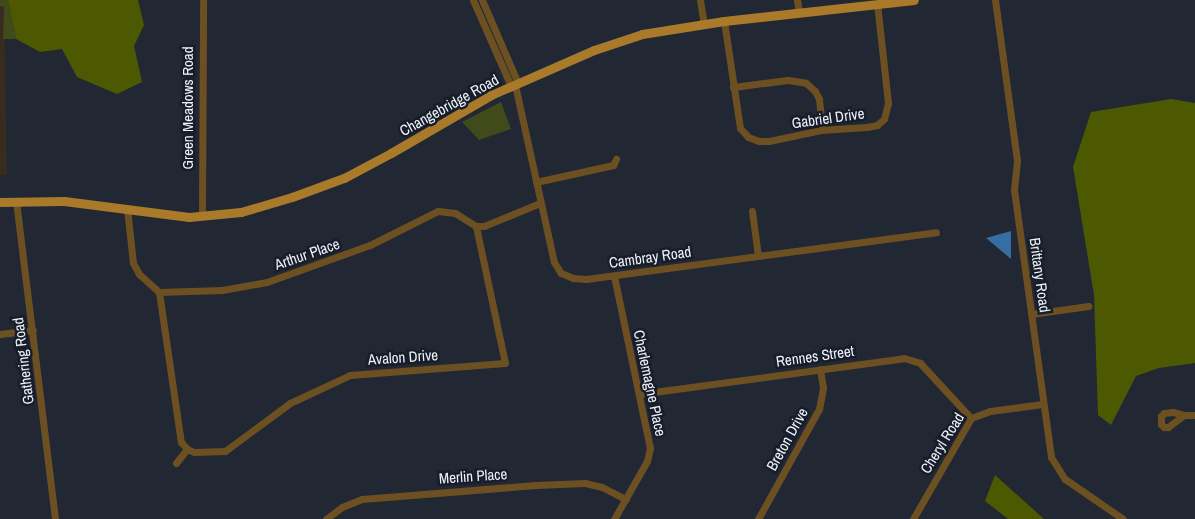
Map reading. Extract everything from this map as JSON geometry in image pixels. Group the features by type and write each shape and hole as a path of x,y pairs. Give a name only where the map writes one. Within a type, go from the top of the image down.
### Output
{"main road":[{"name":"Changebridge Road","path":"0,202 64,201 178,216 228,214 255,209 344,178 391,153 465,108 594,50 642,34 724,21 914,0"}],"street":[{"name":"Green Meadows Road","path":"202,0 202,216"},
{"path":"473,0 515,85"},
{"path":"482,0 515,85"},
{"path":"700,0 704,24"},
{"path":"797,0 798,12"},
{"name":"Brittany Road","path":"995,0 1017,162 1014,190 1049,450 1064,479 1123,519"},
{"name":"Gabriel Drive","path":"724,21 740,128 748,137 765,141 822,130 867,127 881,122 886,116 888,103 877,4"},
{"path":"734,88 788,80 806,82 819,100 822,130"},
{"name":"Cambray Road","path":"515,85 554,262 562,273 577,279 614,276 936,232"},
{"path":"536,182 613,165 616,159"},
{"name":"Gathering Road","path":"16,201 56,519"},
{"path":"476,226 493,223 540,203"},
{"path":"128,208 133,263 139,274 159,292 179,438 187,449 176,463"},
{"name":"Arthur Place","path":"159,292 222,290 267,282 370,245 438,211 455,213 476,226"},
{"path":"752,211 758,256"},
{"name":"Avalon Drive","path":"187,449 194,452 225,451 290,403 352,375 505,362 476,226"},
{"name":"Charlemagne Place","path":"614,276 649,444 649,457 614,519"},
{"path":"1031,314 1088,306"},
{"path":"0,334 33,330"},
{"name":"Rennes Street","path":"639,394 897,358 910,359 920,364 971,418"},
{"name":"Breton Drive","path":"758,519 819,409 823,388 820,369"},
{"name":"Cheryl Road","path":"913,519 971,418 990,411 1043,404"},
{"path":"1184,414 1195,415"},
{"name":"Merlin Place","path":"326,519 342,507 362,499 535,485 585,483 602,487 626,499"}],"shaded area":[{"path":"0,6 4,7 7,175 0,175"}],"green space":[{"path":"0,0 8,0 16,39 3,39 4,7 0,6"},
{"path":"8,0 138,0 144,25 134,46 142,82 117,94 77,77 62,49 40,52 16,39"},
{"path":"1171,99 1195,103 1195,363 1159,368 1136,376 1111,425 1098,415 1094,295 1073,167 1091,112"},
{"path":"501,102 511,129 479,140 462,122"},
{"path":"995,475 1044,519 1008,519 985,501"}],"water":[{"path":"1011,231 1011,259 986,238"}]}
